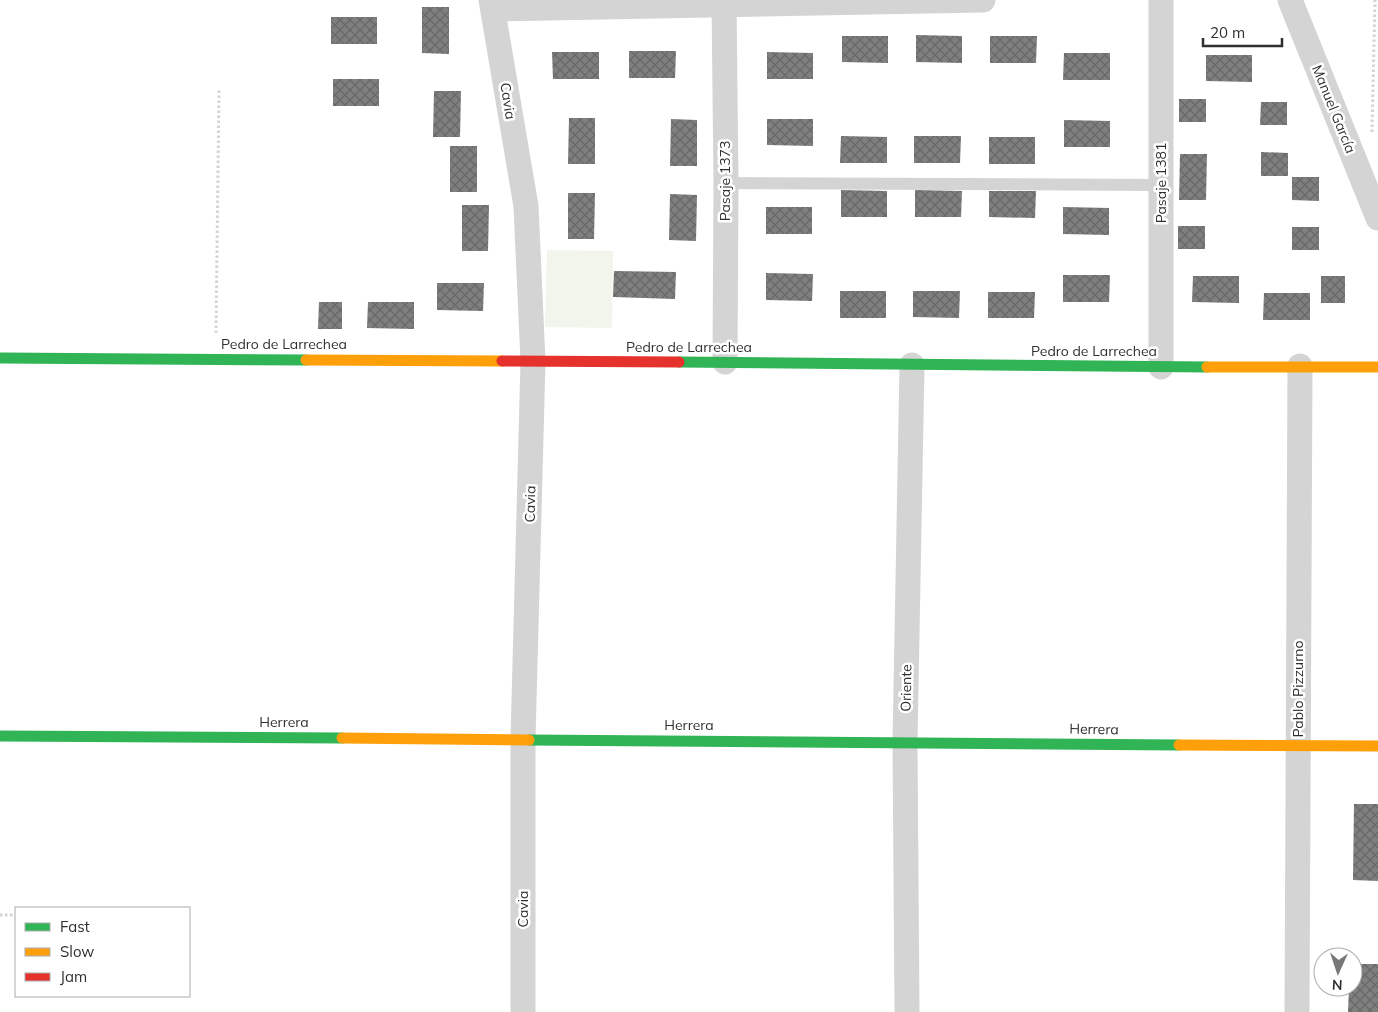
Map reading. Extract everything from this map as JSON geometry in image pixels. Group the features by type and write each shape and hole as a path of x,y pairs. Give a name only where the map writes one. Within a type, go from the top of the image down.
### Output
{"street":[{"path":"492,4 983,0"},
{"name":"Pasaje 1381","path":"1161,0 1161,367"},
{"name":"Manuel García","path":"1290,0 1378,218"},
{"name":"Pasaje 1373","path":"724,2 725,362"},
{"name":"Cavia","path":"492,4 526,206 533,361 524,739 523,1012"},
{"name":"Pedro de Larrechea","path":"0,358 1378,367"},
{"name":"Oriente","path":"907,1012 905,742 912,365"},
{"name":"Pablo Pizzurno","path":"1297,1012 1300,366"},
{"name":"Herrera","path":"0,736 1378,746"}],"lane":[{"path":"726,182 1161,185"}],"path":[{"path":"1372,134 1375,0"},
{"path":"215,359 219,90"},
{"path":"0,915 15,915"}],"shaded area":[{"path":"547,250 613,251 612,328 545,327"}],"building":[{"path":"422,7 449,7 449,54 422,53"},
{"path":"331,17 377,17 377,44 331,44"},
{"path":"916,35 962,36 962,63 916,62"},
{"path":"842,36 888,36 888,63 842,62"},
{"path":"990,36 1037,36 1036,63 990,63"},
{"path":"629,51 676,51 675,78 629,78"},
{"path":"552,52 599,52 599,79 553,79"},
{"path":"767,52 813,53 813,79 767,79"},
{"path":"1064,53 1110,53 1110,80 1063,80"},
{"path":"1206,55 1252,55 1252,82 1206,81"},
{"path":"333,79 379,79 379,106 333,106"},
{"path":"434,91 461,91 460,137 433,137"},
{"path":"1179,99 1206,99 1206,122 1179,122"},
{"path":"1261,102 1287,102 1287,125 1260,125"},
{"path":"569,118 595,118 595,164 568,164"},
{"path":"671,119 697,120 697,166 670,166"},
{"path":"767,119 813,119 813,146 767,145"},
{"path":"1064,120 1110,121 1110,147 1064,147"},
{"path":"841,136 887,137 887,163 840,163"},
{"path":"914,136 961,136 960,163 914,163"},
{"path":"989,137 1035,137 1035,164 989,164"},
{"path":"450,146 477,146 477,192 450,192"},
{"path":"1261,152 1288,153 1288,176 1261,176"},
{"path":"1180,154 1207,154 1206,200 1179,200"},
{"path":"1292,177 1319,177 1319,201 1292,200"},
{"path":"841,190 887,191 887,217 841,217"},
{"path":"915,190 962,191 961,217 915,217"},
{"path":"989,191 1036,191 1035,218 989,217"},
{"path":"568,193 595,193 594,239 568,239"},
{"path":"670,194 697,195 696,241 669,240"},
{"path":"462,205 489,205 488,251 462,251"},
{"path":"766,207 812,207 812,234 766,234"},
{"path":"1063,207 1109,208 1109,235 1063,234"},
{"path":"1178,226 1205,226 1205,249 1178,249"},
{"path":"1292,227 1319,227 1319,250 1292,250"},
{"path":"614,271 676,272 675,299 613,297"},
{"path":"766,273 813,274 812,301 766,300"},
{"path":"1063,275 1110,275 1109,302 1063,302"},
{"path":"1193,276 1239,276 1239,303 1192,302"},
{"path":"1321,276 1345,276 1345,303 1321,303"},
{"path":"437,283 484,283 483,311 437,310"},
{"path":"840,291 886,291 886,318 840,318"},
{"path":"913,291 960,291 959,318 913,317"},
{"path":"988,292 1035,292 1034,318 988,318"},
{"path":"1264,293 1310,293 1310,320 1263,320"},
{"path":"319,302 342,302 342,329 318,329"},
{"path":"368,302 414,302 414,329 367,328"},
{"path":"1354,804 1378,804 1378,881 1353,880"},
{"path":"1363,964 1378,964 1378,1012 1348,1012 1349,997 1363,997"}],"traffic: fast":[{"path":"0,358 306,360"},
{"path":"679,362 1207,367"},
{"path":"0,736 342,738"},
{"path":"529,740 1179,745"}],"traffic: slow":[{"path":"306,360 502,361"},
{"path":"1207,367 1378,367"},
{"path":"342,738 529,740"},
{"path":"1179,745 1378,746"}],"traffic: jam":[{"path":"502,361 679,362"}]}
